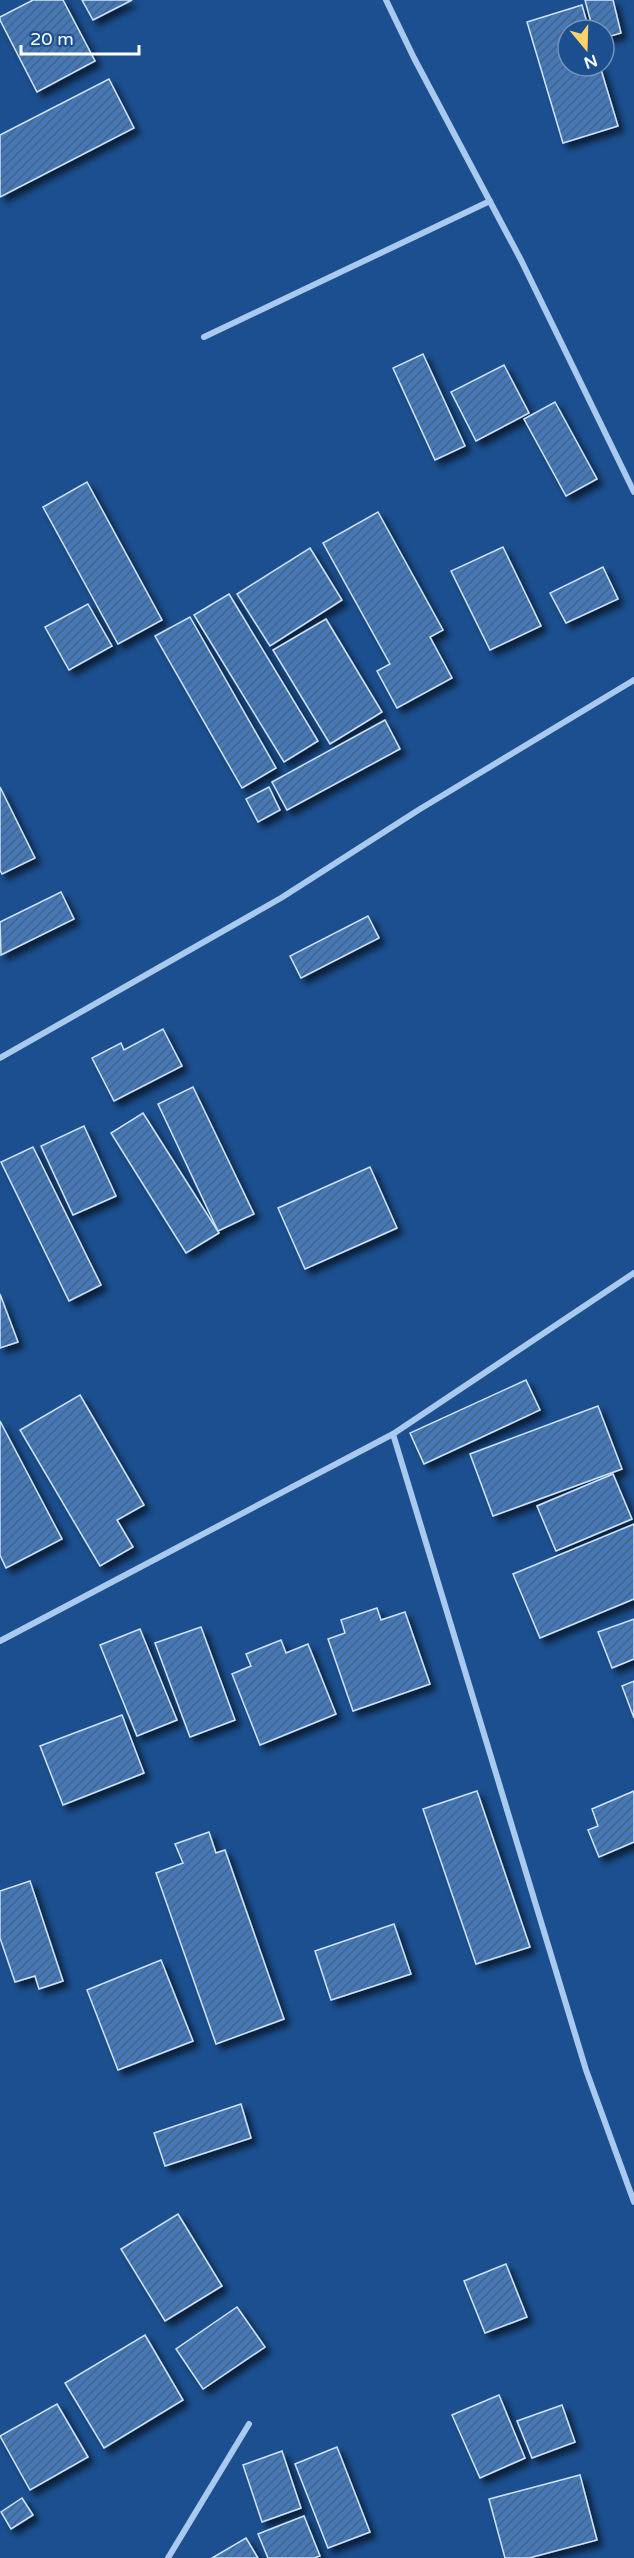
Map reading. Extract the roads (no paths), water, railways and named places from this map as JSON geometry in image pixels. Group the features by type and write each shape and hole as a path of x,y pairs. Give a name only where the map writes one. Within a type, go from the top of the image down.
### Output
{"street":[{"path":"386,0 490,201 634,492"},
{"path":"204,337 490,201"},
{"path":"0,1058 281,898 420,809 634,680"},
{"path":"0,1641 393,1434 634,1273"},
{"path":"393,1434 586,2070 634,2202"},
{"path":"168,2558 249,2424"}]}
